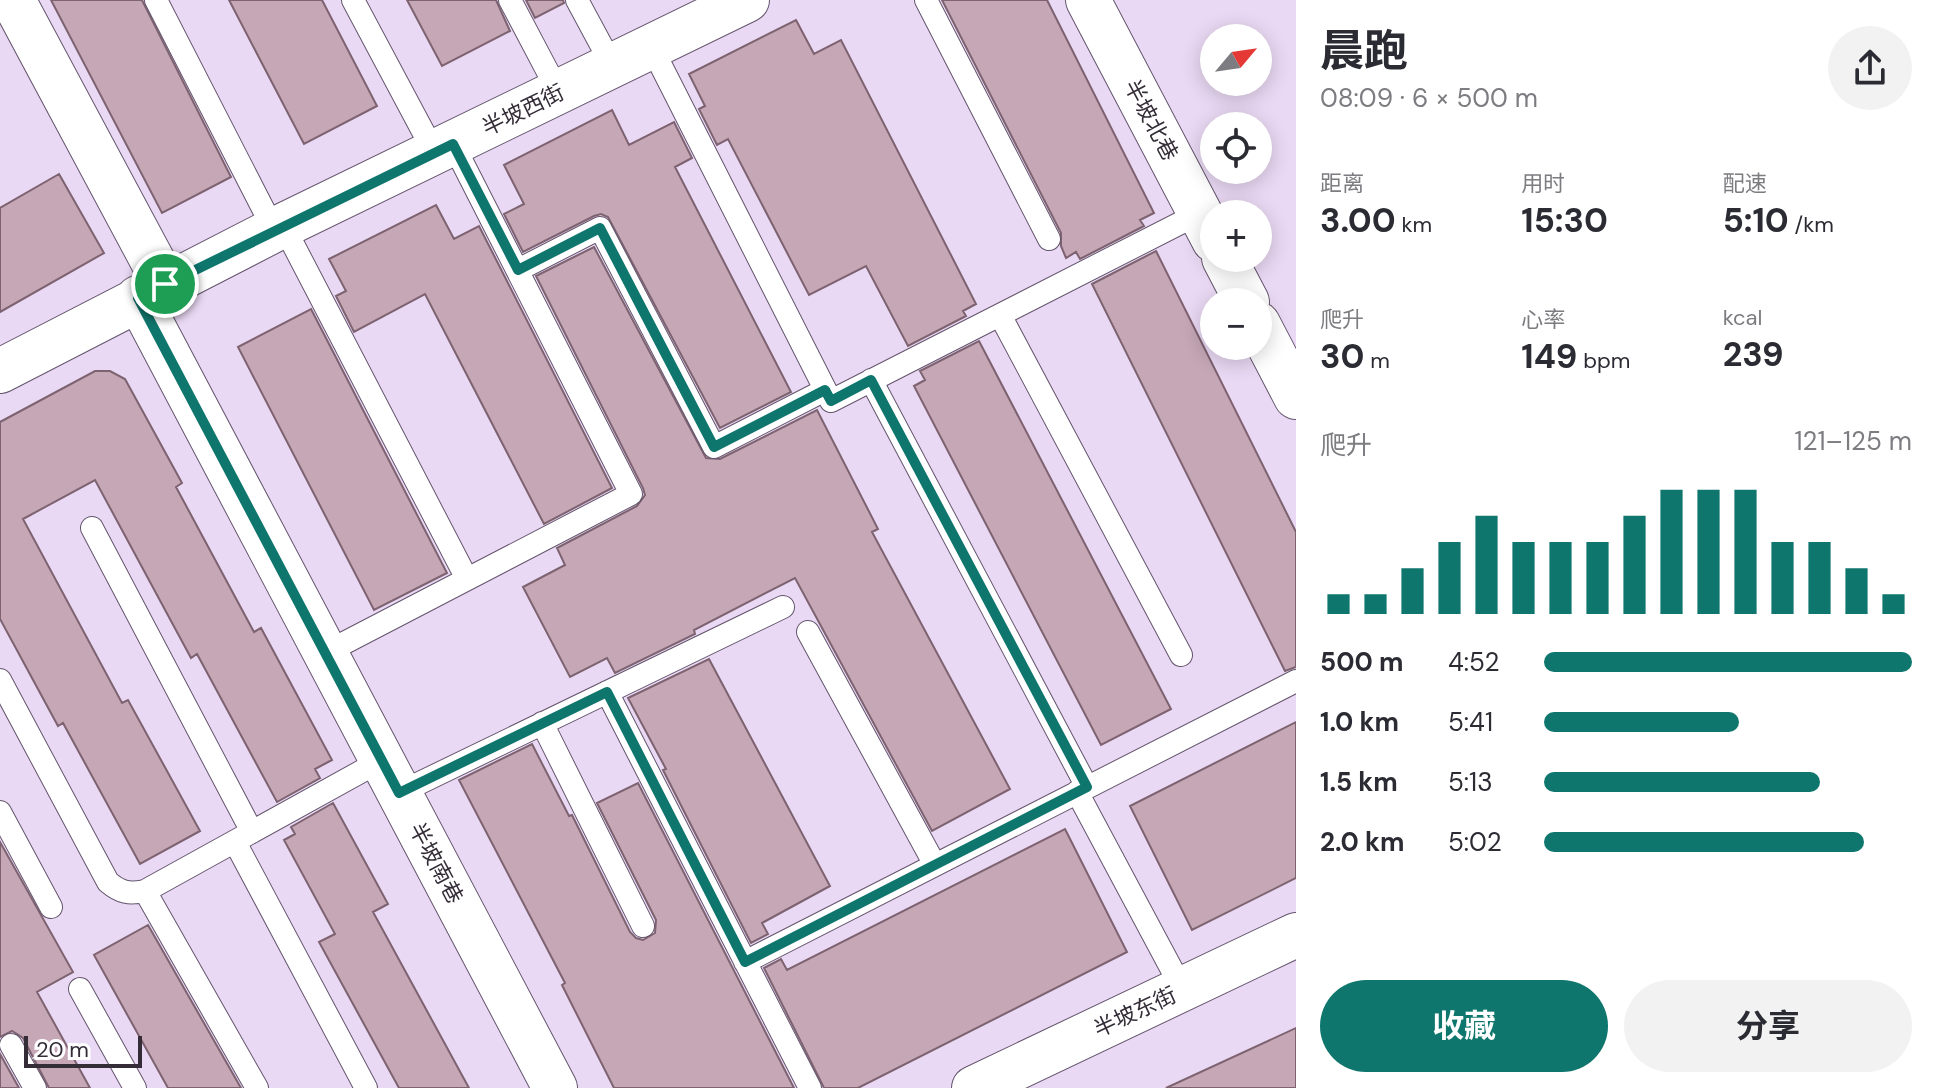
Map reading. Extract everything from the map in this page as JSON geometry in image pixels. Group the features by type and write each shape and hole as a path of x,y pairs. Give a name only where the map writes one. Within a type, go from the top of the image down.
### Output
{"street":[{"name":"半坡南巷","path":"13,0 325,653 555,1088"},
{"name":"半坡北巷","path":"1088,0 1200,213"},
{"name":"半坡西街","path":"0,371 278,227 652,48 738,2"},
{"path":"1272,351 1296,397"},
{"name":"半坡东街","path":"974,1088 1186,998 1296,935"},
{"path":"1019,1088 1186,998 1296,955"}],"lane":[{"path":"156,0 467,579"},
{"path":"325,653 631,494 518,270 353,0"},
{"path":"510,0 559,93"},
{"path":"577,0 613,67"},
{"path":"926,0 1049,239"},
{"path":"652,48 831,401 1000,315 1200,229"},
{"path":"518,270 600,228 714,447 825,390"},
{"path":"1000,315 1181,655"},
{"path":"871,380 1186,998"},
{"path":"92,528 366,1088"},
{"path":"0,680 108,882 119,892 131,894 145,891 244,837 390,777 542,723 783,607"},
{"path":"808,632 935,865"},
{"path":"745,962 1296,681"},
{"path":"607,692 810,1088"},
{"path":"542,723 643,926"},
{"path":"0,812 51,907"},
{"path":"145,891 257,1088"},
{"path":"80,989 135,1088"},
{"path":"11,1045 35,1088"}],"building":[{"path":"51,0 142,0 231,177 162,213"},
{"path":"229,0 322,0 377,106 304,144"},
{"path":"407,0 496,0 510,31 442,66"},
{"path":"526,0 563,0 564,3 535,18"},
{"path":"942,0 1047,0 1154,213 1140,220 1144,226 1080,259 1076,252 1066,258 1061,246 1061,233"},
{"path":"796,20 814,54 841,40 976,304 963,311 966,316 908,346 866,266 809,295 728,139 717,145 699,109 705,106 689,74"},
{"path":"612,110 629,145 674,122 692,158 675,167 791,392 720,428 608,217 601,214 594,216 523,252 504,214 524,204 504,165"},
{"path":"59,174 104,253 0,312 0,208"},
{"path":"436,205 454,239 479,226 612,488 544,524 425,294 354,332 336,296 346,291 329,259"},
{"path":"594,247 706,458 720,459 817,410 878,529 872,532 1010,789 932,831 795,578 694,630 695,634 615,673 607,658 570,677 523,587 565,565 557,548 637,506 645,495 536,276"},
{"path":"1156,251 1200,339 1200,360 1210,360 1296,532 1296,667 1285,671 1092,284"},
{"path":"311,309 447,573 374,610 238,347"},
{"path":"979,341 1171,709 1101,745 914,386 925,380 920,371"},
{"path":"95,371 110,371 125,379 182,483 176,487 254,632 261,628 332,760 315,769 320,778 277,802 197,654 191,658 95,480 23,519 122,703 128,700 200,831 140,864 63,723 58,726 0,619 0,422"},
{"path":"709,659 830,886 762,923 768,934 751,943 628,698"},
{"path":"1296,722 1296,878 1192,930 1130,806"},
{"path":"532,744 569,816 572,815 630,932 643,940 655,933 656,920 597,803 638,783 794,1088 614,1088 562,985 565,983 459,780"},
{"path":"333,803 388,904 373,912 469,1088 399,1088 319,942 335,934 284,840 295,834 291,827"},
{"path":"1065,829 1127,952 858,1088 824,1088 764,968 781,959 787,970"},
{"path":"0,842 73,972 37,992 90,1088 49,1088 23,1038 12,1031 0,1037"},
{"path":"148,925 241,1088 168,1088 94,955"},
{"path":"1296,1028 1296,1088 1166,1088"},
{"path":"0,1054 19,1088 0,1088"}],"route":[{"path":"453,144 518,270 600,228 714,447 825,390 831,401 871,380 1087,787 745,962 607,692 399,793 138,298 165,284 453,144"}]}
